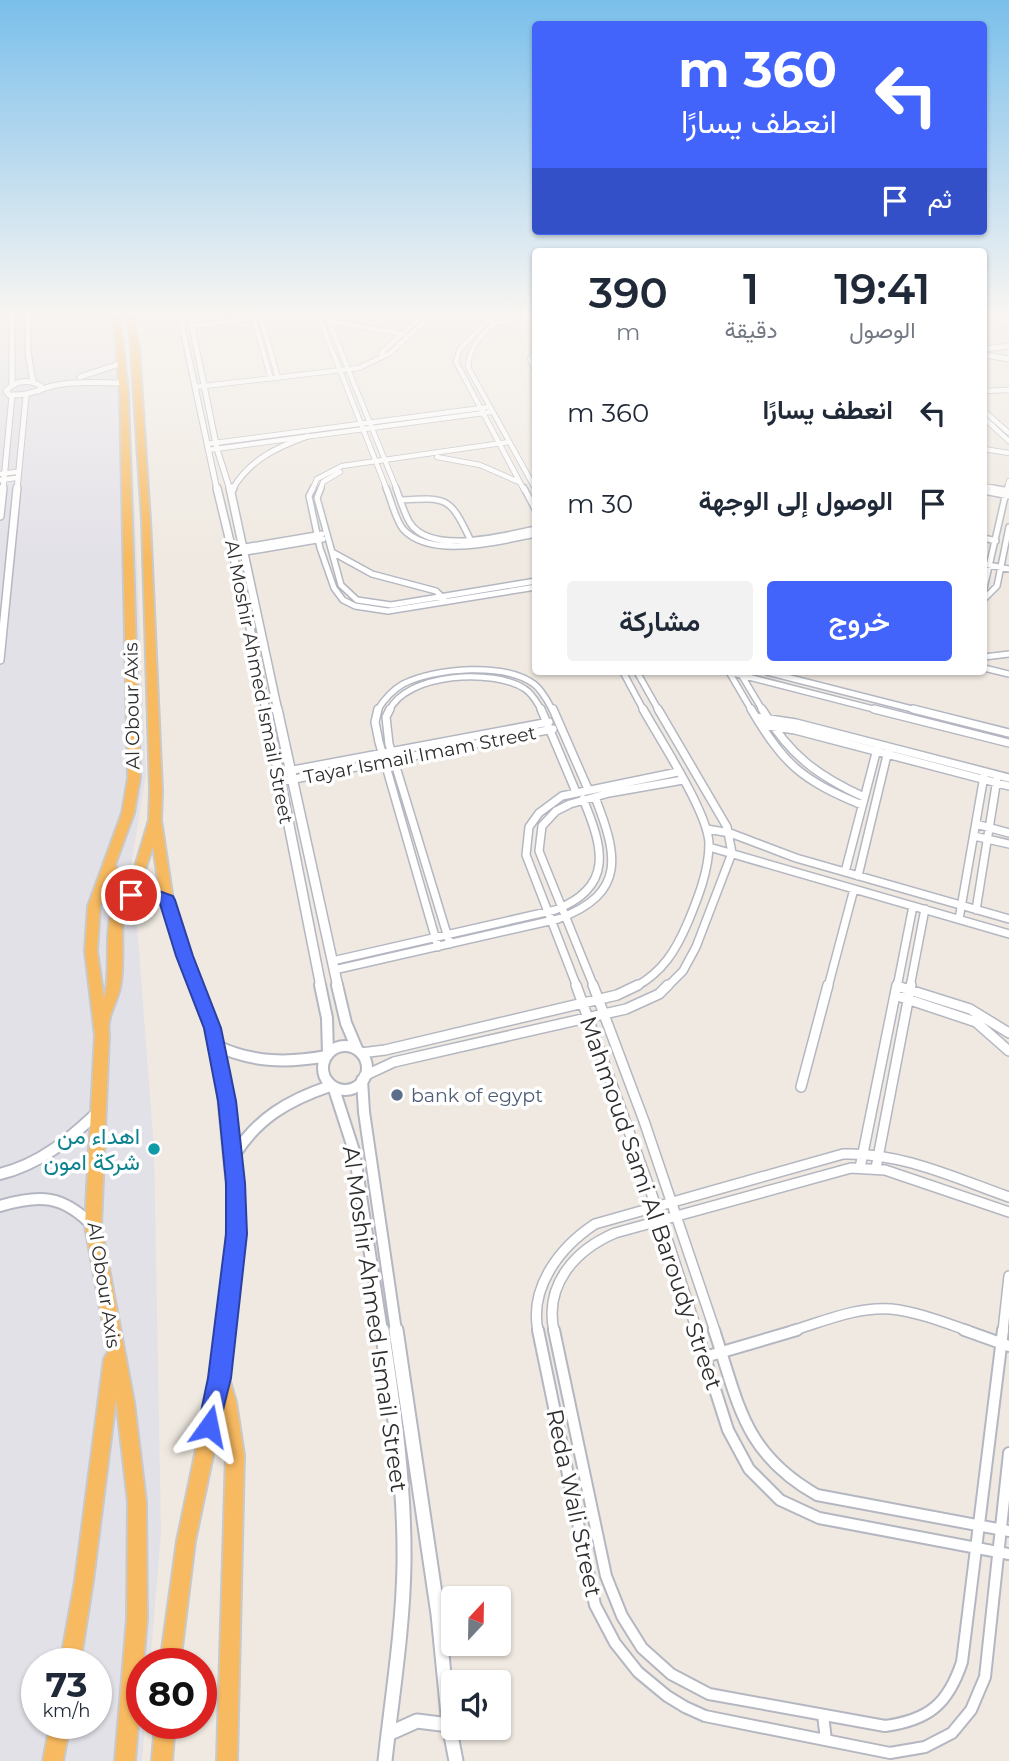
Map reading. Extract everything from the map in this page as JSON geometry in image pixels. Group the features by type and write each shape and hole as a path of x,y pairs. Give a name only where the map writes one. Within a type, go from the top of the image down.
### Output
{"highway":[{"name":"Al Obour Axis","path":"123,394 134,778 128,813 94,906 92,928 93,974 101,1021 93,1226 113,1348 125,1402 139,1558 137,1619 125,1761"},
{"name":"Al Obour Axis","path":"138,394 146,520 155,820 167,900 217,1046 234,1156 237,1234 219,1378 186,1541 172,1648"},
{"path":"108,865 118,879 129,879 139,873 155,820"},
{"path":"101,1021 111,999 115,977 115,922 118,906 124,900 140,893 167,900"},
{"path":"73,1648 86,1568 113,1348"},
{"path":"219,1378 227,1402 235,1455 227,1761"},
{"path":"53,1761 57,1739"},
{"path":"162,1761 163,1739"}],"street":[{"path":"0,516 6,394"},
{"path":"8,394 30,394"},
{"name":"Al Moshir Ahmed Ismail Street","path":"200,394 207,447 234,551 327,1018 327,1055"},
{"name":"Al Moshir Ahmed Ismail Street","path":"202,394 231,492 348,1030 359,1051"},
{"path":"350,394 398,521 406,532 419,540 459,546 532,535"},
{"path":"360,394 407,518 417,530 437,538 470,540 532,530"},
{"path":"471,394 532,504"},
{"path":"482,394 530,476"},
{"path":"0,660 16,475 26,396"},
{"path":"217,446 490,409"},
{"path":"987,414 1009,433"},
{"path":"987,421 1009,441"},
{"path":"207,447 308,436 362,426"},
{"path":"231,492 244,472 260,458 308,436"},
{"path":"386,461 437,457 510,444"},
{"path":"500,446 386,461 336,473 319,487 317,498 341,585 357,600 391,605 532,588"},
{"path":"987,449 1009,453"},
{"path":"437,457 480,465 520,483"},
{"path":"377,463 331,470 312,484 309,496 333,589 350,604 374,611 388,611 532,582"},
{"path":"2,477 16,475"},
{"path":"987,578 1009,481"},
{"path":"987,489 1008,493"},
{"path":"401,500 435,498 447,501 455,507 470,540"},
{"path":"987,597 994,591 1009,527"},
{"path":"234,551 327,536"},
{"path":"987,539 996,541"},
{"path":"332,551 368,573 437,592 444,599"},
{"path":"987,564 1009,569"},
{"path":"987,657 1009,654"},
{"path":"334,970 438,947 550,916 579,911 600,892 612,870 614,858 609,834 545,695 527,679 515,674 474,669 425,681 390,693 377,708 376,725 385,761 438,947"},
{"path":"987,669 1009,674"},
{"path":"217,1046 240,1058 266,1063 289,1063 327,1055 342,1046 359,1051 393,1048 599,1000 644,982 673,953 703,880 709,847 707,829 625,675"},
{"path":"234,1156 250,1132 271,1112 296,1097 332,1087 350,1090 363,1078 394,1062 589,1018 643,1003 672,983 683,971 696,947 732,853 730,833 639,675"},
{"path":"731,675 778,750 803,775 821,787 863,801"},
{"path":"742,675 1009,743"},
{"path":"742,675 772,726 793,754 810,770 863,801"},
{"path":"803,691 808,675"},
{"path":"450,944 394,760 387,728 388,709 399,696 425,681 474,676 511,680 530,692 576,792"},
{"path":"792,688 797,676 806,682 1009,733"},
{"path":"757,717 997,779 1009,786"},
{"name":"Tayar Ismail Imam Street","path":"278,778 392,751 557,720"},
{"path":"761,724 877,748"},
{"name":"Tayar Ismail Imam Street","path":"291,775 394,760 560,728"},
{"path":"845,872 877,748"},
{"path":"858,876 888,751"},
{"name":"Mahmoud Sami Al Baroudy Street","path":"680,776 592,793 576,792 549,802 539,810 526,831 526,855 589,1018 661,1220 737,1450 749,1469 780,1500 819,1518 1004,1553"},
{"path":"959,919 984,776"},
{"path":"997,779 1009,778"},
{"path":"976,910 997,779"},
{"name":"Mahmoud Sami Al Baroudy Street","path":"592,793 553,811 546,818 539,834 541,859 605,1014 644,1121 748,1431 761,1451 796,1484 817,1495 1005,1530"},
{"path":"563,913 590,887 601,858 600,846 583,799"},
{"path":"976,824 1009,833"},
{"path":"707,829 730,833 779,852 1009,919"},
{"path":"974,836 1009,844"},
{"path":"709,847 1009,934"},
{"path":"601,858 614,858"},
{"path":"801,1087 853,889"},
{"path":"860,1168 913,906"},
{"path":"876,1168 925,909"},
{"path":"332,961 447,934 550,916"},
{"path":"896,990 964,1006 983,1014 1009,1033"},
{"path":"909,994 976,1022 1009,1051"},
{"path":"359,1051 365,1061 363,1078"},
{"path":"327,1055 324,1074 332,1087"},
{"name":"Al Moshir Ahmed Ismail Street","path":"363,1078 364,1112 438,1614 444,1670"},
{"name":"Al Moshir Ahmed Ismail Street","path":"332,1087 348,1123 359,1183 387,1368 397,1460 404,1562 399,1645 385,1761"},
{"path":"0,1174 21,1170 43,1160 63,1146 97,1113"},
{"path":"627,1125 644,1121"},
{"name":"Reda Wali Street","path":"1009,1197 878,1154 843,1154 595,1224 578,1234 551,1264 542,1283 537,1304 537,1326 595,1605 609,1635 628,1662 650,1686 676,1704 705,1716 890,1753 933,1746 951,1734 967,1718 978,1699 985,1677 1004,1553 1009,1453"},
{"name":"Reda Wali Street","path":"1009,1212 876,1168 860,1168 661,1220 596,1240 573,1258 558,1283 553,1304 553,1325 587,1483 614,1602 626,1628 662,1670 709,1694 885,1726 905,1724 928,1714 947,1697 963,1664 1005,1344 1009,1276"},
{"path":"359,1183 374,1180"},
{"path":"0,1206 22,1198 64,1202 81,1212 93,1226"},
{"path":"705,1357 853,1313 890,1309 929,1317 1005,1344"},
{"path":"387,1368 402,1364"},
{"path":"569,1486 587,1483"},
{"path":"823,1715 826,1740"},
{"path":"388,1734 418,1720 441,1724"},
{"name":"Al Moshir Ahmed Ismail Street","path":"452,1740 456,1761"}],"shaded area":[{"path":"0,394 130,394 146,774 132,860 154,1149 161,1533 151,1648 126,1648 126,1739 144,1739 142,1761 0,1761"}],"place":[{"name":"bank of egypt","path":"397,1095"},
{"name":"اهداء من شركة امون","path":"154,1149"}],"route":[{"path":"131,895 148,894 167,900 184,956 212,1028 227,1101 234,1156 237,1234 219,1378 209,1426"}]}
